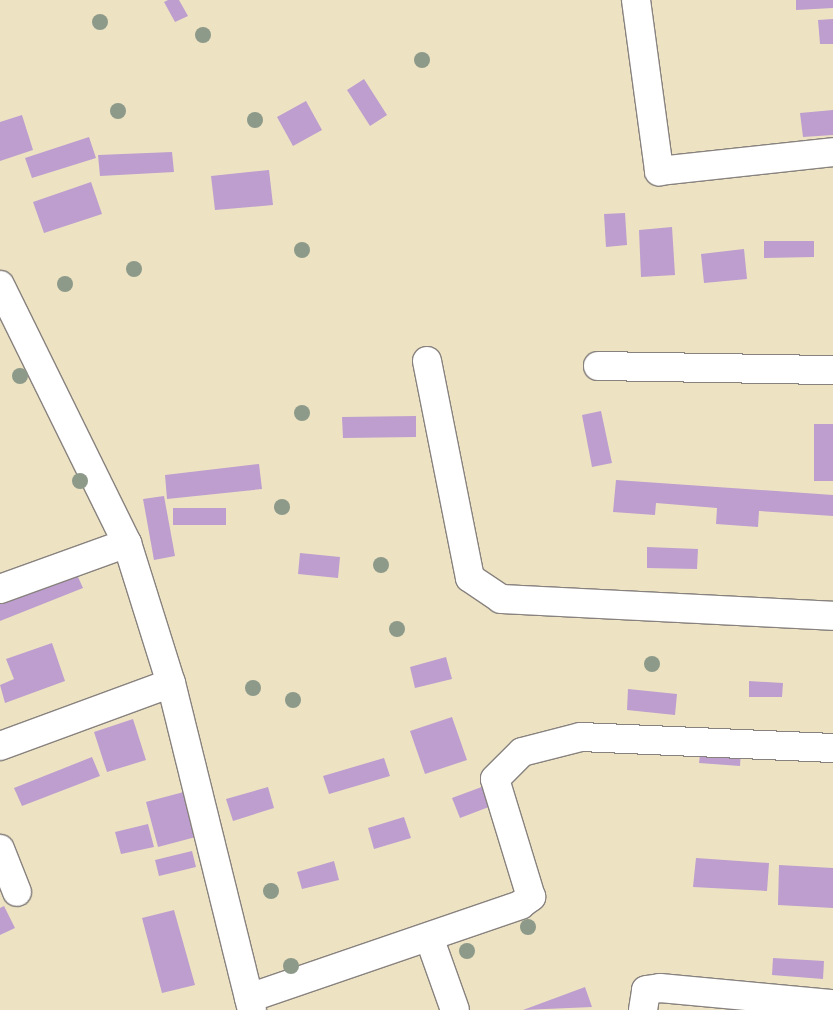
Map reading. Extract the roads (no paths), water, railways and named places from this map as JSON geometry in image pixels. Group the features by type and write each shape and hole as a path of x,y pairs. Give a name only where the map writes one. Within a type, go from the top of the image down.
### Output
{"street":[{"path":"636,0 659,171 833,152"},
{"path":"0,285 127,543 170,682 250,1004 531,897 495,779 522,752 581,737 833,748"},
{"path":"426,361 470,578 501,599 833,616"},
{"path":"598,366 833,370"},
{"path":"0,589 127,543"},
{"path":"0,746 170,682"},
{"path":"0,849 17,892"},
{"path":"429,937 455,1010"},
{"path":"643,1010 646,990 660,988 833,1004"}]}
